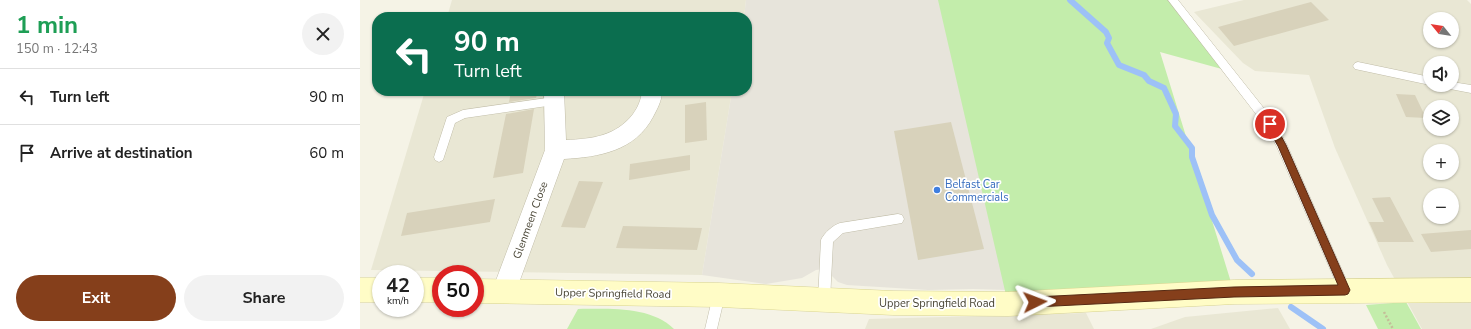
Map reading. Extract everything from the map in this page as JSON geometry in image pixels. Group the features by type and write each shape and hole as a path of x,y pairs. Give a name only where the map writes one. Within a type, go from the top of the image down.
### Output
{"main road":[{"path":"360,290 372,290"},
{"name":"Upper Springfield Road","path":"484,291 719,296 893,303 1008,304 1234,292 1471,290"}],"street":[{"name":"Glenmeen Close","path":"504,291 556,150 554,96"},
{"path":"556,150 592,148 619,140 638,125 652,101 652,96"}],"lane":[{"path":"1173,0 1270,124 1282,145 1345,290"},
{"path":"1358,66 1423,80"},
{"path":"1459,87 1471,89"},
{"path":"439,157 451,120 463,114 554,96"},
{"path":"824,300 827,240 840,228 898,219"},
{"path":"711,329 719,296"}],"shaded area":[{"path":"452,0 746,0 745,12 448,12"},
{"path":"746,0 939,0 1007,290 928,290 847,285 838,282 825,269 816,270 802,278 766,284 702,275 731,96 752,96 752,12 745,12"},
{"path":"1244,0 1467,0 1471,4 1471,329 1422,329 1387,265 1335,148 1309,75 1255,71 1243,63 1194,12"},
{"path":"423,96 731,96 702,275 484,272 484,265 432,265 432,271 424,271 424,265 373,265"},
{"path":"1278,308 1290,329 1151,329 1185,317"},
{"path":"1086,313 1094,329 865,329 869,319"}],"green space":[{"path":"938,0 1172,0 1229,71 1160,52 1234,292 1008,304"},
{"path":"1406,302 1421,329 1378,329 1366,305"},
{"path":"578,309 629,310 654,316 674,329 567,329"}],"building":[{"path":"1311,2 1329,20 1234,46 1218,27"},
{"path":"1396,94 1415,95 1423,112 1423,118 1406,117"},
{"path":"510,96 537,96 536,98 509,102"},
{"path":"706,102 707,140 685,143 685,105"},
{"path":"534,109 523,173 493,178 506,114"},
{"name":"Belfast Car Commercials","path":"951,122 984,249 918,260 894,131"},
{"path":"690,155 690,170 629,180 630,164"},
{"path":"579,181 603,182 585,228 561,227"},
{"path":"1390,197 1414,242 1378,242 1369,222 1384,222 1372,198"},
{"path":"495,199 490,222 401,236 407,213"},
{"path":"623,226 702,228 697,250 616,248"},
{"path":"1471,230 1471,249 1431,252 1421,234"}],"waterway":[{"path":"1070,0 1106,32 1109,38 1107,43 1119,65 1144,75 1149,81 1164,88 1176,114 1175,126 1192,148 1192,157 1212,215 1237,260 1252,274"},
{"path":"1291,307 1323,329"}],"place":[{"name":"Belfast Car Commercials","path":"937,190"}],"route":[{"path":"1035,302 1234,292 1345,290 1282,145 1270,124"}]}
